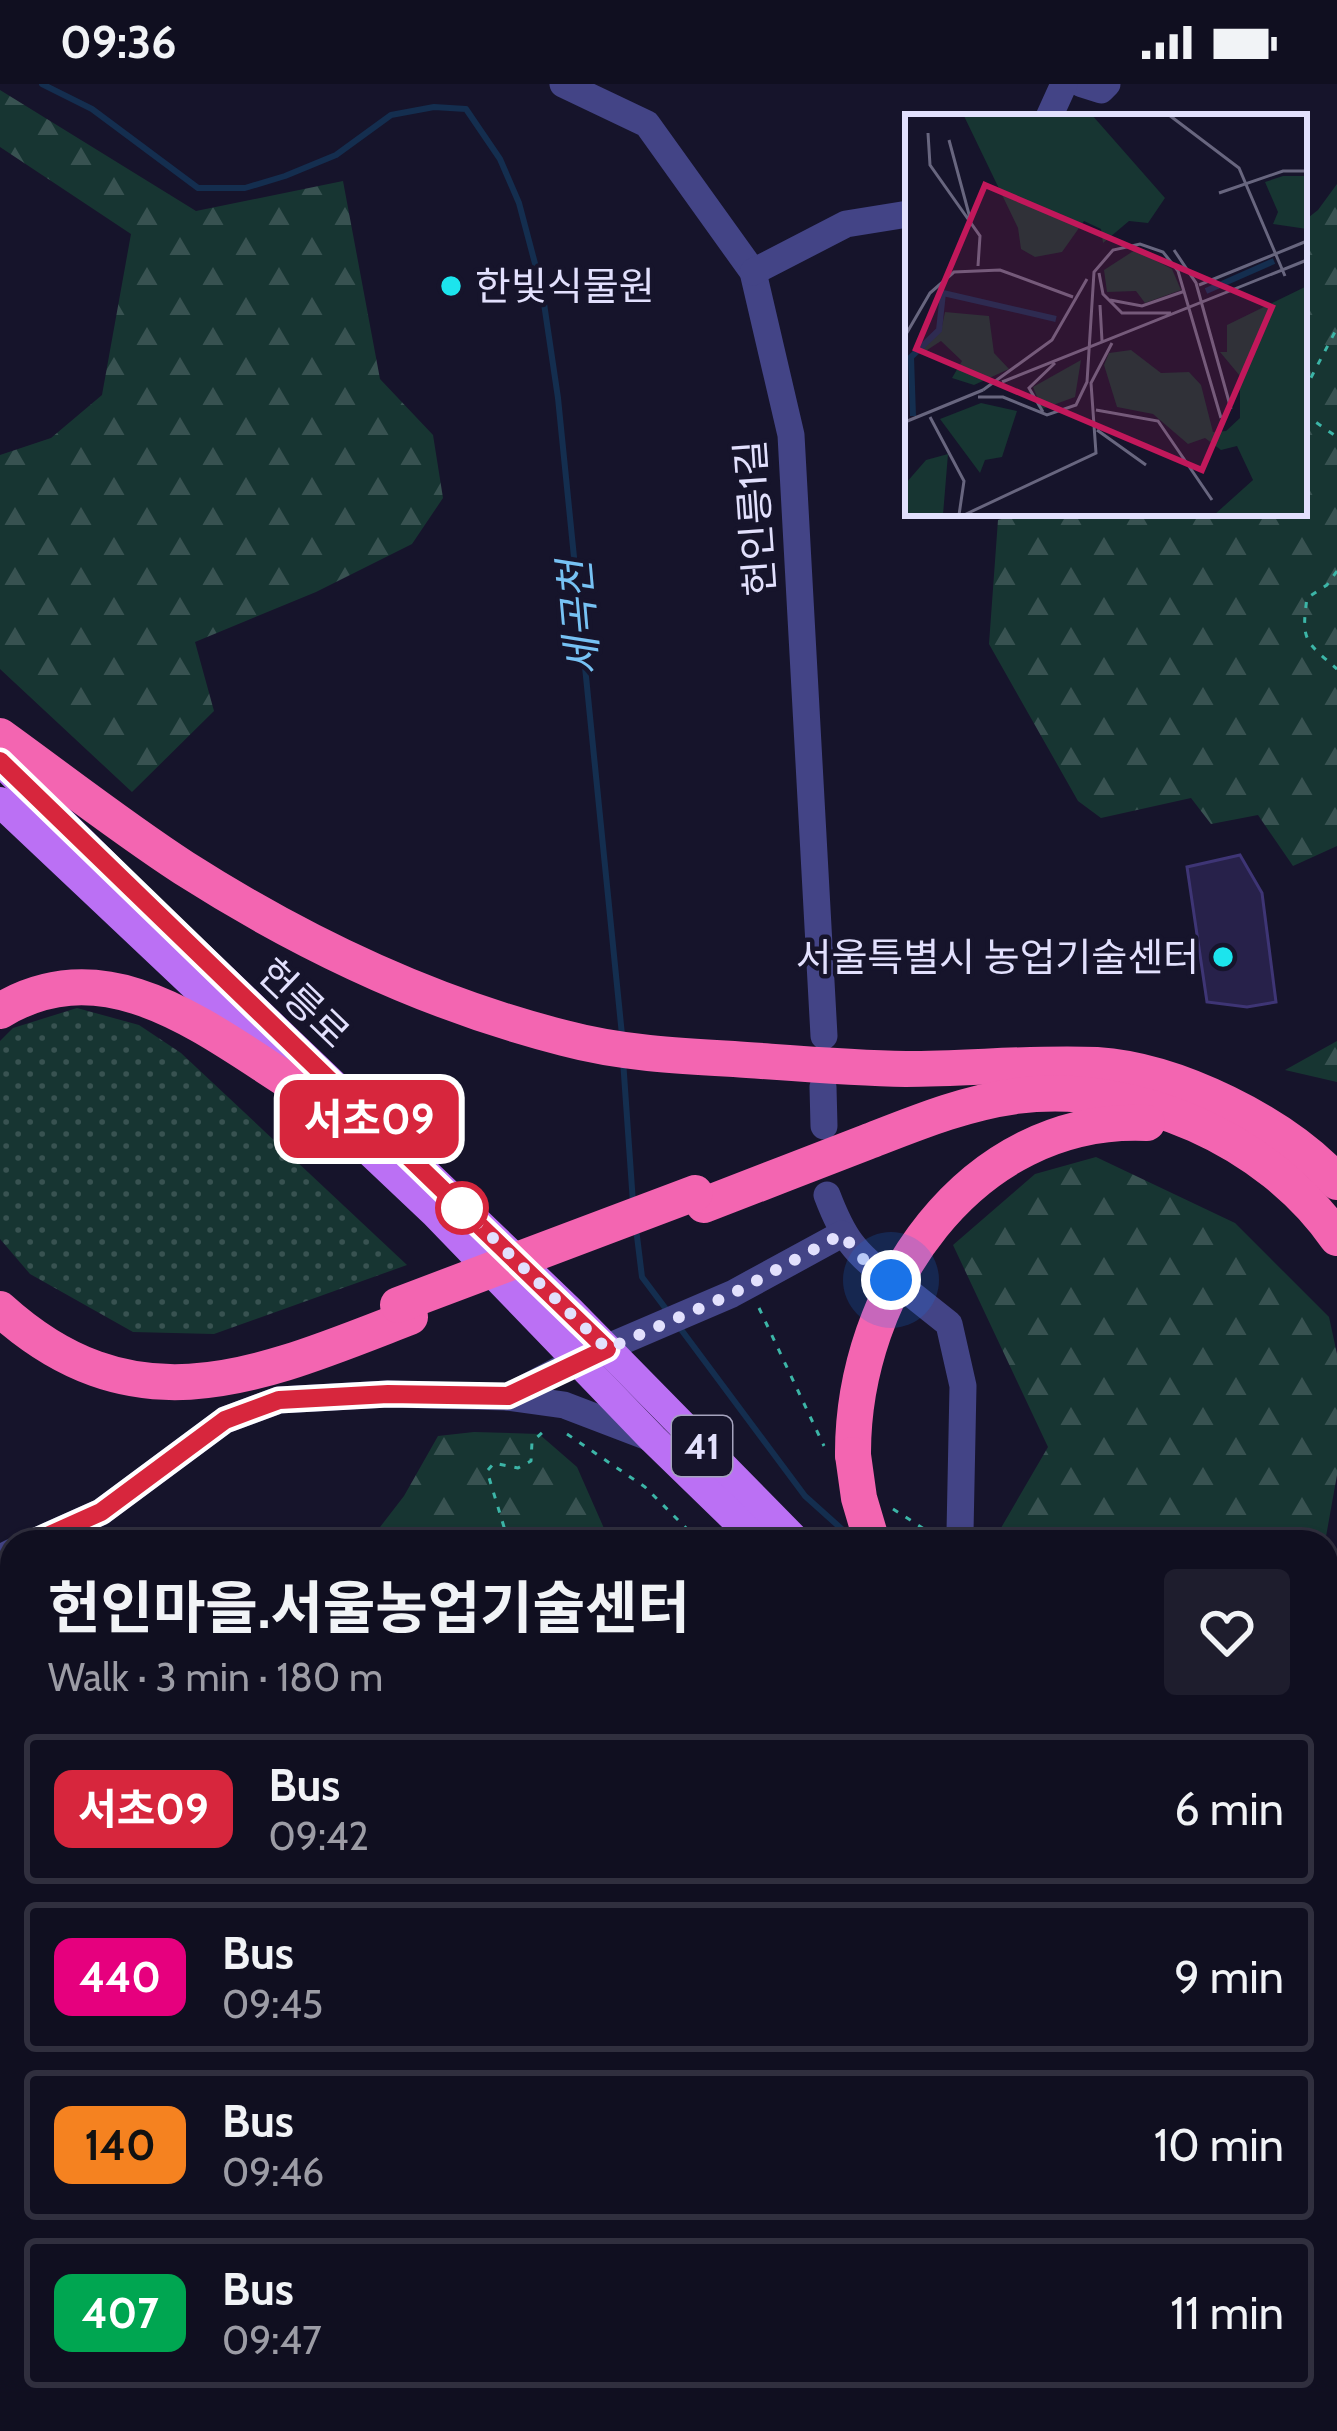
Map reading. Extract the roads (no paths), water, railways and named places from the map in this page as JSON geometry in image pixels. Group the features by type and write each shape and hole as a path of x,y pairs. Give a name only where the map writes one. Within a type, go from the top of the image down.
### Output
{"highway":[{"path":"0,736 184,868 260,914 392,979 563,1038 688,1058 834,1068 1101,1065 1202,1093 1278,1130 1337,1182"},
{"path":"0,1011 64,988 128,991 165,1006 308,1093"},
{"path":"700,1199 932,1103 985,1088 1045,1078 1103,1078 1202,1093"},
{"path":"0,1310 82,1363 123,1377 200,1384 272,1369 404,1311 700,1199 937,1115 1018,1096 1058,1094 1108,1100 1210,1130 1286,1180 1337,1238"},
{"path":"869,1530 853,1455 859,1381 878,1317 934,1223 967,1186 1024,1149 1082,1127 1142,1123 1210,1130"},
{"path":"0,1286 40,1322 83,1346 109,1357 165,1365 235,1358 404,1311"}],"main road":[{"name":"헌릉로","path":"0,761 592,1355 653,1438 747,1530"},
{"name":"헌릉로","path":"0,802 435,1213 784,1530"}],"street":[{"name":"헌인릉1길","path":"563,84 646,124 753,272 790,435 824,1036"},
{"path":"1050,114 1064,84"},
{"path":"1082,84 1101,90 1107,84"},
{"path":"753,272 846,224 905,214"},
{"path":"824,1087 824,1126"},
{"path":"827,1195 842,1234 864,1260 949,1324 963,1386 960,1530"},
{"path":"508,1396 732,1294 842,1234"},
{"path":"61,1530 101,1512 225,1420 279,1400 388,1394 508,1396 541,1412 564,1406 653,1438"},
{"path":"101,1512 105,1530"}],"waterway":[{"name":"세곡천","path":"42,84 92,109 198,188 245,188 285,176 336,155 391,115 434,107 466,109 500,159 519,203 542,290 558,398 622,1035"},
{"name":"세곡천","path":"623,1060 633,1203"},
{"name":"세곡천","path":"636,1228 642,1277 669,1313"},
{"name":"세곡천","path":"677,1324 805,1496 843,1530"}],"place":[{"name":"한빛식물원","path":"451,286"},
{"name":"서울특별시 농업기술센터","path":"1223,957"}]}
